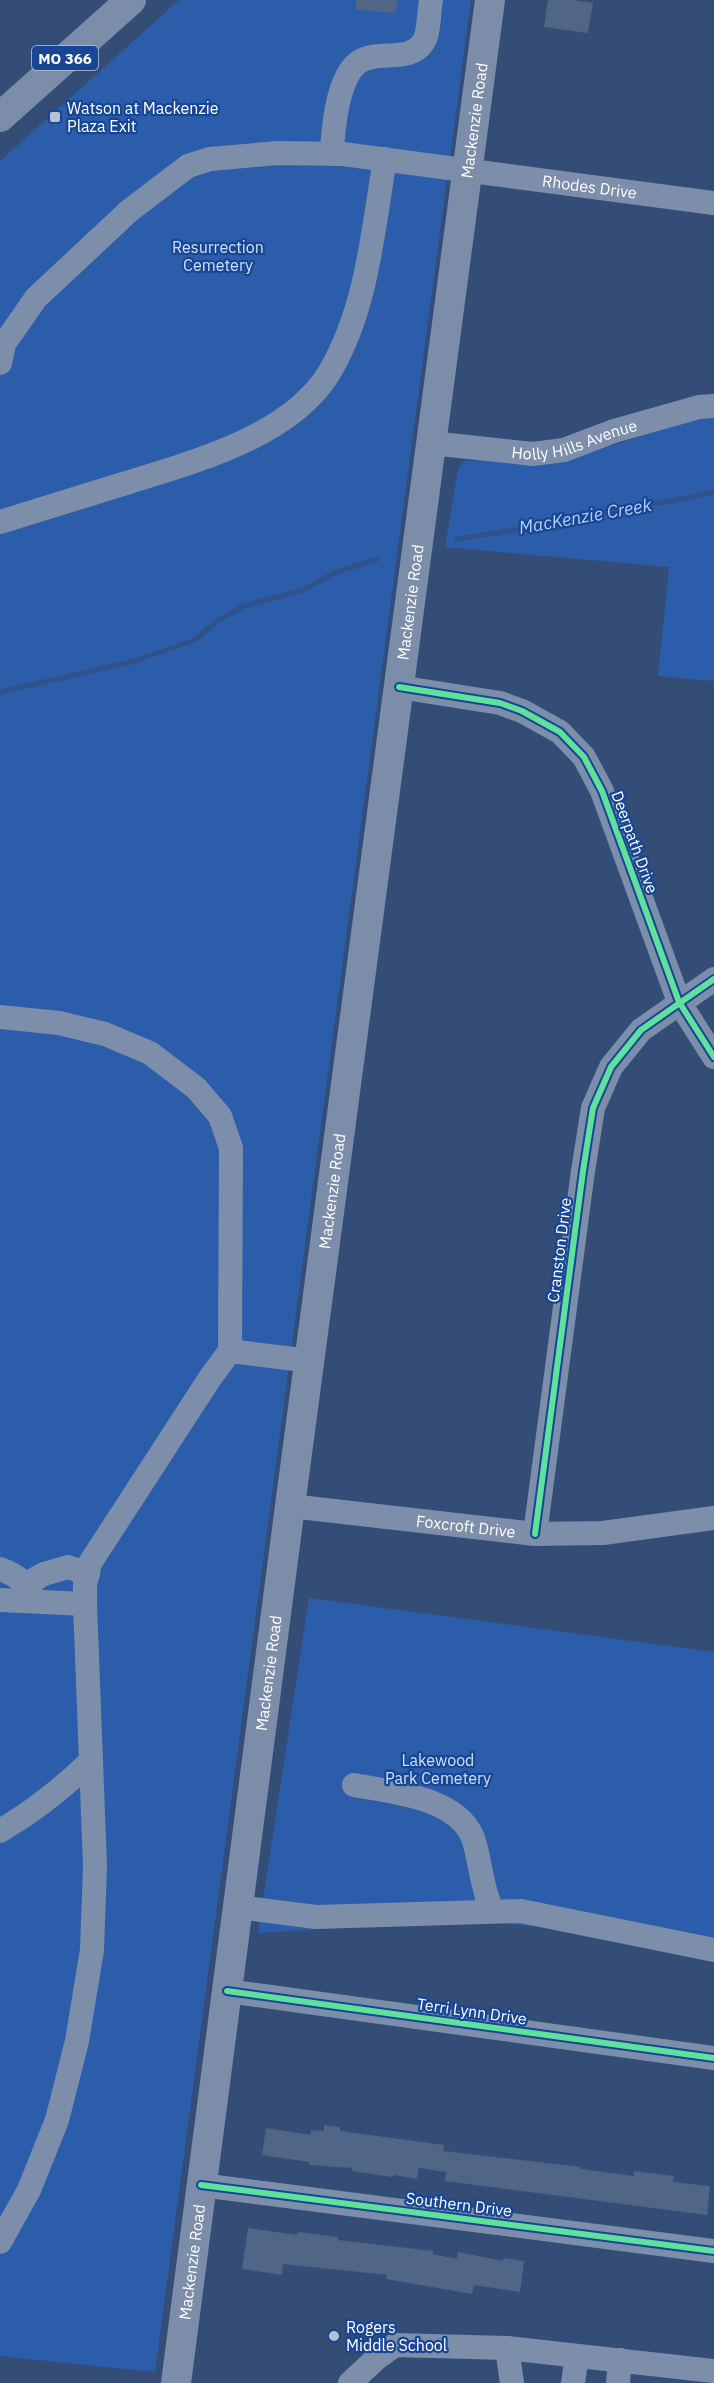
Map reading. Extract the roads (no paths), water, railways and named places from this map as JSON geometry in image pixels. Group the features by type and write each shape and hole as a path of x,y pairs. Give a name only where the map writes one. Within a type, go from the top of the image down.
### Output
{"main road":[{"name":"MO 366","path":"0,117 131,0"},
{"name":"Mackenzie Road","path":"176,2383 490,0"}],"street":[{"path":"332,154 334,113 349,74 358,62 369,57 405,54 417,49 424,41 431,0"},
{"name":"Rhodes Drive","path":"0,363 4,344 36,298 129,211 188,166 210,159 267,154 332,154 467,169 714,203"},
{"path":"0,522 198,460 250,439 299,408 328,374 351,327 366,272 385,159"},
{"name":"Holly Hills Avenue","path":"431,444 533,454 564,450 614,431 699,406 714,406"},
{"name":"Deerpath Drive","path":"399,687 500,703 522,711 560,732 584,757 602,792 679,1002 714,1057"},
{"name":"Cranston Drive","path":"536,1534 593,1108 611,1067 641,1030 714,978"},
{"path":"0,1017 59,1023 105,1034 150,1053 195,1088 220,1116 231,1148 230,1351 90,1563 85,1604 95,1866 92,1950 77,2041 57,2120 29,2190 0,2242"},
{"path":"230,1351 310,1361"},
{"name":"Foxcroft Drive","path":"290,1506 536,1534 603,1533 714,1518"},
{"path":"31,1593 44,1574 68,1567 88,1574"},
{"path":"0,1569 14,1574 31,1593"},
{"path":"0,1600 31,1593 85,1604"},
{"path":"0,1831 25,1817 63,1788 91,1761"},
{"path":"354,1785 414,1796 440,1806 461,1820 472,1836 478,1855 483,1887 492,1910"},
{"path":"238,1907 316,1917 492,1910 521,1911 547,1914 714,1950"},
{"name":"Terri Lynn Drive","path":"227,1991 714,2058"},
{"name":"Southern Drive","path":"201,2185 714,2251"},
{"path":"350,2383 395,2345 507,2348 577,2356 619,2372 667,2374 714,2371"},
{"path":"507,2348 513,2383"},
{"path":"573,2383 577,2356"}],"waterway":[{"name":"MacKenzie Creek","path":"457,539 535,527 714,492"},
{"path":"0,692 131,662 195,640 217,621 244,606 303,590 336,572 377,559"}],"place":[{"name":"Watson at Mackenzie Plaza Exit","path":"55,117"},
{"name":"Rogers Middle School","path":"334,2336"}],"park label":[{"name":"Resurrection Cemetery","path":"218,256"},
{"name":"Lakewood Park Cemetery","path":"438,1769"}]}
